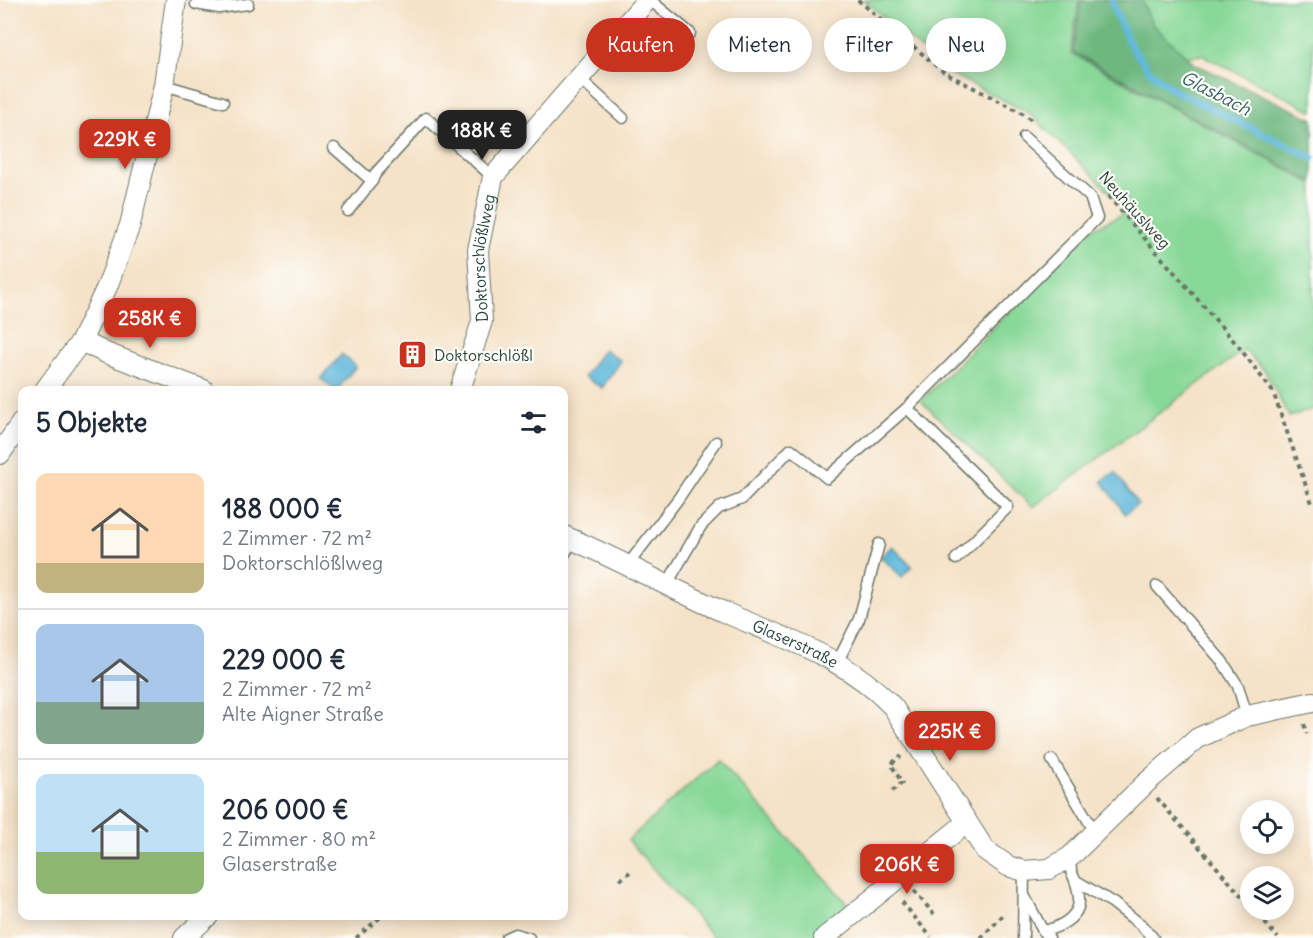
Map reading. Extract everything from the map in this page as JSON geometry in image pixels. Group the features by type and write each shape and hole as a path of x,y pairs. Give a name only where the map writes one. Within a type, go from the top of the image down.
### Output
{"street":[{"name":"Doktorschlößlweg","path":"461,386 482,321 478,250 493,177 649,0"},
{"path":"48,386 81,341 107,287 130,225 182,2"},
{"path":"81,341 106,353 193,386"},
{"path":"0,454 18,428"},
{"name":"Glaserstraße","path":"568,543 627,566 726,613 805,645 837,663 880,694 893,707 985,850 1008,866 1024,871"},
{"path":"1024,871 1049,868 1070,857 1146,783 1198,738 1247,716 1313,702"},
{"path":"824,938 966,823"},
{"path":"184,938 204,920"}],"lane":[{"path":"182,2 210,0"},
{"path":"649,0 671,18"},
{"path":"182,2 219,8 248,4"},
{"path":"579,78 623,118"},
{"path":"164,85 223,102"},
{"path":"348,211 375,174 426,118 493,177"},
{"path":"667,584 701,526 719,508 742,499 791,449 827,478 907,408 1097,218 1090,197 1024,137"},
{"path":"334,148 372,181"},
{"path":"907,408 1008,507 956,559"},
{"path":"627,566 678,499 716,442"},
{"path":"837,663 859,619 879,544"},
{"path":"1157,586 1222,661 1238,686 1247,716"},
{"path":"1052,760 1095,832"},
{"path":"1024,894 1046,935 1058,928 1072,916 1080,902 1071,871 1070,857"},
{"path":"1023,938 1024,871"},
{"path":"1075,880 1113,903 1140,924 1153,938"},
{"path":"506,938 515,934 529,938"}],"path":[{"path":"858,0 945,73 1026,115 1034,122"},
{"name":"Neuhäuslweg","path":"1104,192 1239,347 1273,392 1313,506"},
{"path":"892,791 902,783 891,765 906,752"},
{"path":"1146,783 1164,808 1240,894"},
{"path":"620,880 630,872"},
{"path":"914,890 934,914"},
{"path":"981,938 1024,894"},
{"path":"902,901 931,937"},
{"path":"356,938 377,920"},
{"path":"1262,920 1278,938"}],"green space":[{"path":"864,0 1079,0 1071,53 1313,184 1313,409 1289,417 1265,371 1244,350 1033,507 921,401 1091,229 1126,211 1110,192 1029,113 948,72 1006,72 1006,18 926,18 926,53 914,43 914,18 885,18"},
{"path":"1081,0 1142,0 1152,24 1195,64 1313,119 1313,182 1073,52"},
{"path":"1133,0 1313,0 1313,111 1202,55 1176,58"},
{"path":"718,759 853,910 819,938 714,938 628,840"}],"water":[{"path":"604,349 621,361 602,388 584,377"},
{"path":"342,354 356,366 340,386 330,386 321,379"},
{"path":"1115,472 1138,504 1125,514 1102,481"},
{"path":"892,546 912,566 902,577 881,557"}],"waterway":[{"name":"Glasbach","path":"1112,0 1130,45 1149,70 1173,90 1313,158"}],"place":[{"name":"Doktorschlößl","path":"413,355"}]}
